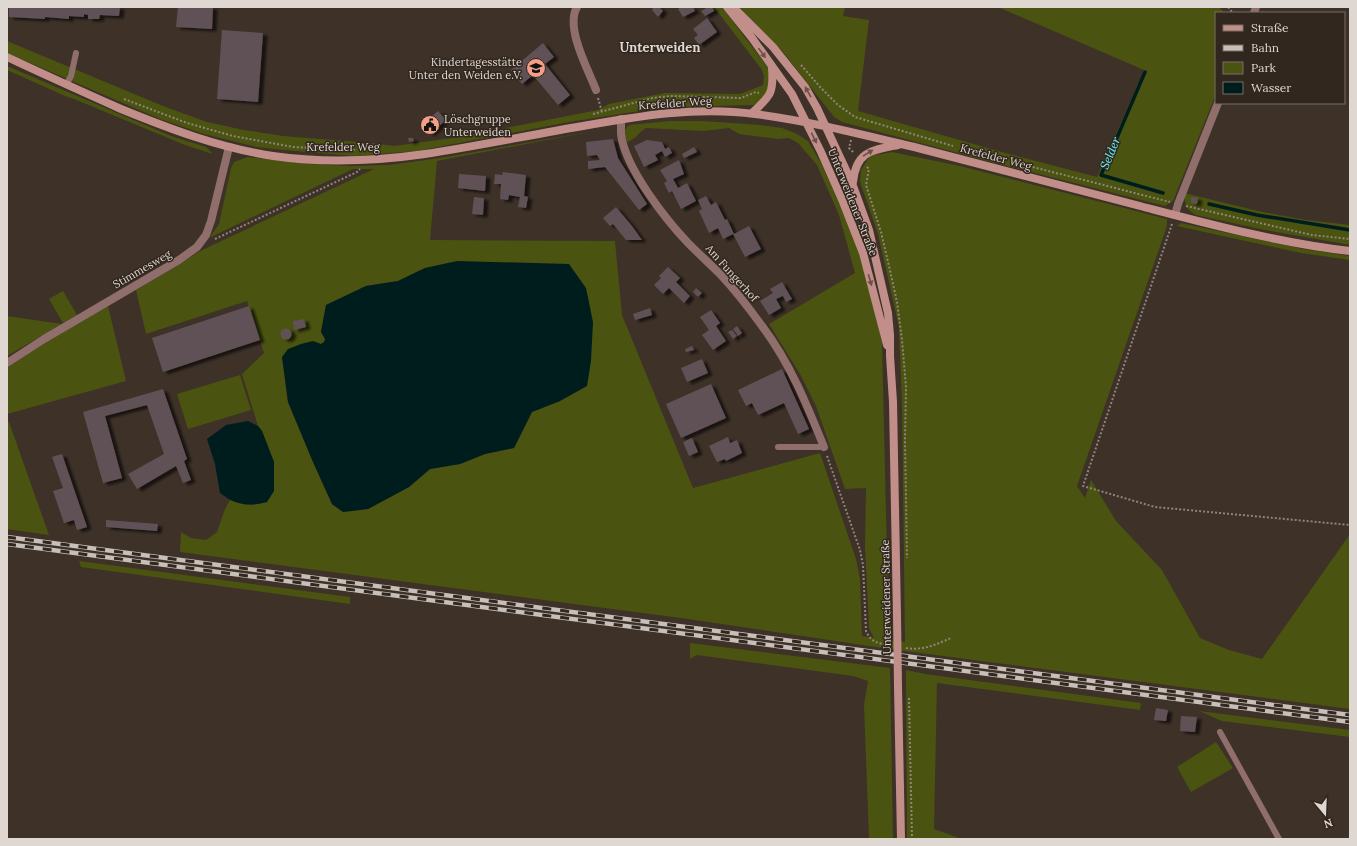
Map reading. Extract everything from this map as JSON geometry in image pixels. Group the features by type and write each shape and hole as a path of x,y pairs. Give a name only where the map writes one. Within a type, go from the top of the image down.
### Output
{"street":[{"path":"577,7 574,11 574,27 578,45 596,90"},
{"name":"Unterweidener Straße","path":"727,7 792,94 807,123 843,202 863,253 890,356"},
{"name":"Unterweidener Straße","path":"732,7 773,47 805,86 817,108 852,183 869,230 888,313 893,402 901,839"},
{"name":"Krefelder Weg","path":"7,57 66,85 153,122 229,147 274,156 367,160 424,154 621,119 669,112 724,111 752,113 807,123 901,144 1254,234 1350,251"},
{"path":"752,113 770,96 773,82 772,67"},
{"path":"1175,215 1218,104"},
{"name":"Am Fungerhof","path":"621,119 621,135 625,149 637,175 652,199 670,222 689,244 719,273 764,327 797,382 824,447"},
{"name":"Unterweidener Straße","path":"852,183 856,165 866,154 873,150 901,144"},
{"name":"Stimmesweg","path":"7,363 44,339 179,260 197,247 206,235 212,221 229,147"}],"lane":[{"path":"66,85 71,76 76,53"},
{"path":"778,447 824,447"},
{"path":"1220,732 1279,839"}],"path":[{"path":"814,80 838,105 855,117 958,148"},
{"path":"596,90 602,112"},
{"path":"123,98 187,123 233,136 292,147 361,150"},
{"path":"197,247 357,172 367,160"},
{"path":"1022,164 1178,204 1312,235 1350,239"},
{"path":"1175,215 1083,486 1155,507 1350,525"},
{"path":"824,447 860,550 863,565 866,631 870,639 876,643 890,645"},
{"path":"904,648 933,646 951,638"},
{"path":"909,695 912,839"}],"green space":[{"path":"714,7 722,7 769,69 772,87 761,103 753,105 676,107 639,111 569,122 417,151 355,156 257,147 204,134 160,119 7,53 7,41 163,106 207,122 283,136 394,146 460,137 598,110 609,104 665,93 740,94 763,85 764,77 762,70"},
{"path":"739,7 845,7 843,16 869,20 858,111 998,151 1097,177 1144,70 998,7 1219,7 1224,12 1215,12 1215,96 1173,201 1165,206 842,122 834,117 783,52"},
{"path":"7,66 171,136 206,147 213,154 185,145 65,96 7,70"},
{"path":"670,121 703,121 782,128 797,134 808,141 821,163 854,236 867,277 882,343 889,640 905,642 902,405 899,327 878,234 860,182 861,170 870,156 892,152 960,166 1167,219 1167,226 1077,486 1085,498 1091,480 1116,521 1162,570 1200,638 1229,650 1262,659 1350,534 1350,709 889,649 688,619 180,552 181,532 191,538 206,540 217,532 225,509 230,500 248,504 267,502 274,462 262,431 258,426 242,374 264,353 247,301 146,334 136,290 198,252 374,169 353,169 209,238 219,224 231,168 234,162 248,157 310,164 350,166 389,165 440,158 599,130 437,161 430,240 615,241 622,315 693,488 820,453 856,559 860,579 862,636 874,638 869,628 865,547 866,488 845,489 816,406 800,374 769,324 855,273 839,215 817,165 798,143 789,138 778,139 739,134 729,128 704,131 646,128 627,142 625,133 629,125","holes":["569,264 560,401 532,412 514,448 485,454 460,464 430,469 409,487 368,509 343,512 332,504 288,402 282,357 325,342 321,332 326,305 366,286 398,281 425,268"]},
{"path":"1184,193 1258,211 1306,220 1350,225 1350,245 1265,230 1196,215 1190,211 1187,206"},
{"path":"1181,223 1303,249 1350,256 1350,260 1301,253 1177,226"},
{"path":"63,291 77,315 63,323 49,299"},
{"path":"108,306 126,381 7,414 7,368 46,342"},
{"path":"7,316 62,324 7,356"},
{"path":"240,375 251,410 188,429 177,394"},
{"path":"7,421 9,422 49,535 7,529"},
{"path":"79,561 350,597 350,604 81,567"},
{"path":"690,643 890,668 893,839 869,839 864,705 868,681 853,676 697,655 690,659"},
{"path":"906,670 925,674 1141,703 1140,710 937,683 934,829 962,839 907,839"},
{"path":"1199,711 1350,730 1350,737 1222,721"},
{"path":"1216,742 1233,768 1191,792 1177,767"}],"water":[{"path":"457,261 569,264 586,288 593,322 591,361 587,386 560,401 532,412 514,448 485,454 460,464 430,469 409,487 368,509 343,512 332,504 288,402 282,357 288,349 301,344 313,341 321,344 324,342 325,339 321,332 326,305 366,286 398,281 425,268"},
{"path":"248,421 258,426 262,431 274,462 274,491 267,502 248,505 231,500 220,493 215,464 207,439 226,425"}],"building":[{"path":"9,7 120,7 119,16 100,15 99,19 88,19 88,15 84,14 84,17 69,16 69,19 45,17 45,19 9,17"},
{"path":"178,7 213,7 212,29 176,27"},
{"path":"651,7 659,7 663,11 658,17"},
{"path":"681,7 693,7 695,11 683,17 678,9"},
{"path":"708,7 712,7 714,11 705,16 701,11"},
{"path":"707,18 717,32 699,45 694,38 698,35 693,29"},
{"path":"222,30 263,33 258,102 217,99"},
{"path":"543,43 554,57 545,64 570,95 558,105 533,75 522,84 511,70"},
{"path":"438,111 446,120 430,134 422,124"},
{"path":"408,138 413,138 414,141 409,142"},
{"path":"613,139 618,158 647,204 639,210 605,167 588,169 588,161 600,160 597,155 587,156 586,142"},
{"path":"647,140 662,142 665,149 669,147 672,153 665,157 662,151 655,155 658,160 644,167 634,146"},
{"path":"694,147 697,152 684,158 682,154"},
{"path":"679,160 684,174 673,179 678,188 687,183 696,201 681,209 672,191 669,193 664,183 667,181 660,170"},
{"path":"503,172 526,175 524,196 528,197 526,208 518,207 520,197 509,195 508,200 500,199 501,184 494,184 495,174 502,175"},
{"path":"459,174 486,176 485,191 458,188"},
{"path":"706,196 711,205 716,202 725,220 727,219 734,234 749,226 761,249 745,257 733,234 723,239 718,228 709,233 699,211 702,209 698,200"},
{"path":"474,197 484,198 483,215 472,214"},
{"path":"1191,197 1198,198 1197,204 1191,203"},
{"path":"616,207 642,240 626,240 613,224 610,226 603,218"},
{"path":"668,267 680,278 676,282 690,296 684,303 669,288 663,294 654,285 661,278 659,276"},
{"path":"782,282 792,299 786,302 783,296 776,299 781,308 769,315 760,301 773,293 770,289"},
{"path":"696,288 702,293 698,297 693,292"},
{"path":"249,306 260,340 163,372 152,338"},
{"path":"650,308 652,315 635,320 633,314"},
{"path":"711,310 720,323 716,326 726,341 713,350 702,335 709,330 700,317"},
{"path":"304,319 306,327 294,330 293,321"},
{"path":"737,326 742,333 738,336 733,329"},
{"path":"284,329 288,329 290,330 290,338 284,339 281,336 281,332"},
{"path":"732,330 737,336 733,339 728,332"},
{"path":"692,346 694,350 686,352 685,349"},
{"path":"702,359 708,373 687,382 681,368"},
{"path":"782,369 809,429 798,434 784,403 758,415 752,403 746,406 738,390"},
{"path":"711,384 726,418 681,438 666,404"},
{"path":"163,389 187,459 184,461 191,480 183,483 176,466 137,489 128,474 164,454 147,405 105,416 122,478 103,483 83,412"},
{"path":"728,437 730,443 737,440 742,453 726,461 725,459 717,462 709,446"},
{"path":"692,438 698,452 689,456 683,442"},
{"path":"62,454 87,527 77,530 74,520 64,523 53,491 63,488 52,457"},
{"path":"106,520 158,524 157,531 106,527"},
{"path":"1156,708 1168,710 1166,721 1154,720"},
{"path":"1181,716 1197,717 1195,732 1180,731"}],"waterway":[{"name":"Selder","path":"1145,72 1101,175 1163,193"},
{"name":"Selder","path":"1209,204 1257,215 1350,230"}],"railway":[{"path":"7,537 1350,715"},
{"path":"7,544 1350,722"}],"place":[{"name":"Kindertagesstätte Unter den Weiden e.V.","path":"536,68"},
{"name":"Löschgruppe Unterweiden","path":"430,125"}],"district":[{"name":"Unterweiden","path":"660,47"}]}
